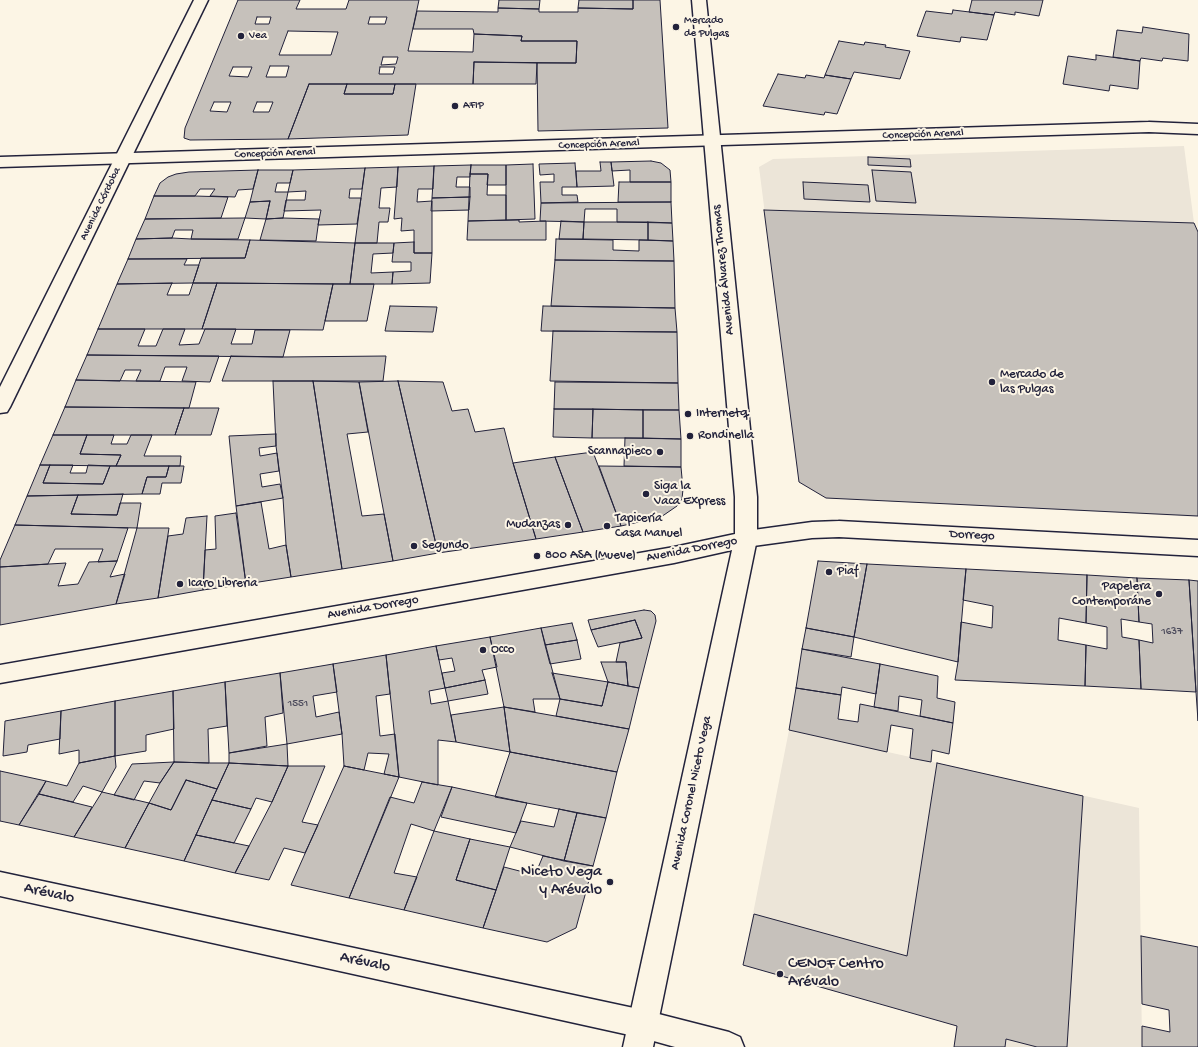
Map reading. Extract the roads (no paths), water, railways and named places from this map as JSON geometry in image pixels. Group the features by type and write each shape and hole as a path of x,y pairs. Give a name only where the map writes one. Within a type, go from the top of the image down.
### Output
{"main road":[{"name":"Avenida Córdoba","path":"0,407 201,0"},
{"name":"Avenida Álvarez Thomas","path":"699,0 711,141 746,497 746,539"},
{"name":"Concepción Arenal","path":"0,162 1141,128 1198,129"},
{"name":"Dorrego","path":"746,539 812,530 839,529 1198,548"},
{"name":"Avenida Dorrego","path":"0,674 674,555 746,539"},
{"name":"Avenida Coronel Niceto Vega","path":"641,1036 746,539"},
{"name":"Arévalo","path":"0,884 641,1036 729,1047"}],"place":[{"name":"Mercado de Pulgas","path":"676,27"},
{"name":"Vea","path":"241,36"},
{"name":"AFIP","path":"455,106"},
{"name":"Mercado de las Pulgas","path":"992,382"},
{"name":"Internetq","path":"688,414"},
{"name":"Rondinella","path":"690,436"},
{"name":"Scannapieco","path":"660,452"},
{"name":"Siga la Vaca Express","path":"646,494"},
{"name":"Mudanzas","path":"568,525"},
{"name":"Tapicería Casa Manuel","path":"607,526"},
{"name":"Segundo","path":"414,546"},
{"name":"800 ASA (Mueve)","path":"537,556"},
{"name":"Piaf","path":"829,572"},
{"name":"Icaro Libreria","path":"180,584"},
{"name":"Papelera Contemporáne","path":"1159,594"},
{"name":"Occo","path":"483,650"},
{"name":"Niceto Vega y Arévalo","path":"610,882"},
{"name":"CENOF Centro Arévalo","path":"780,974"}]}
